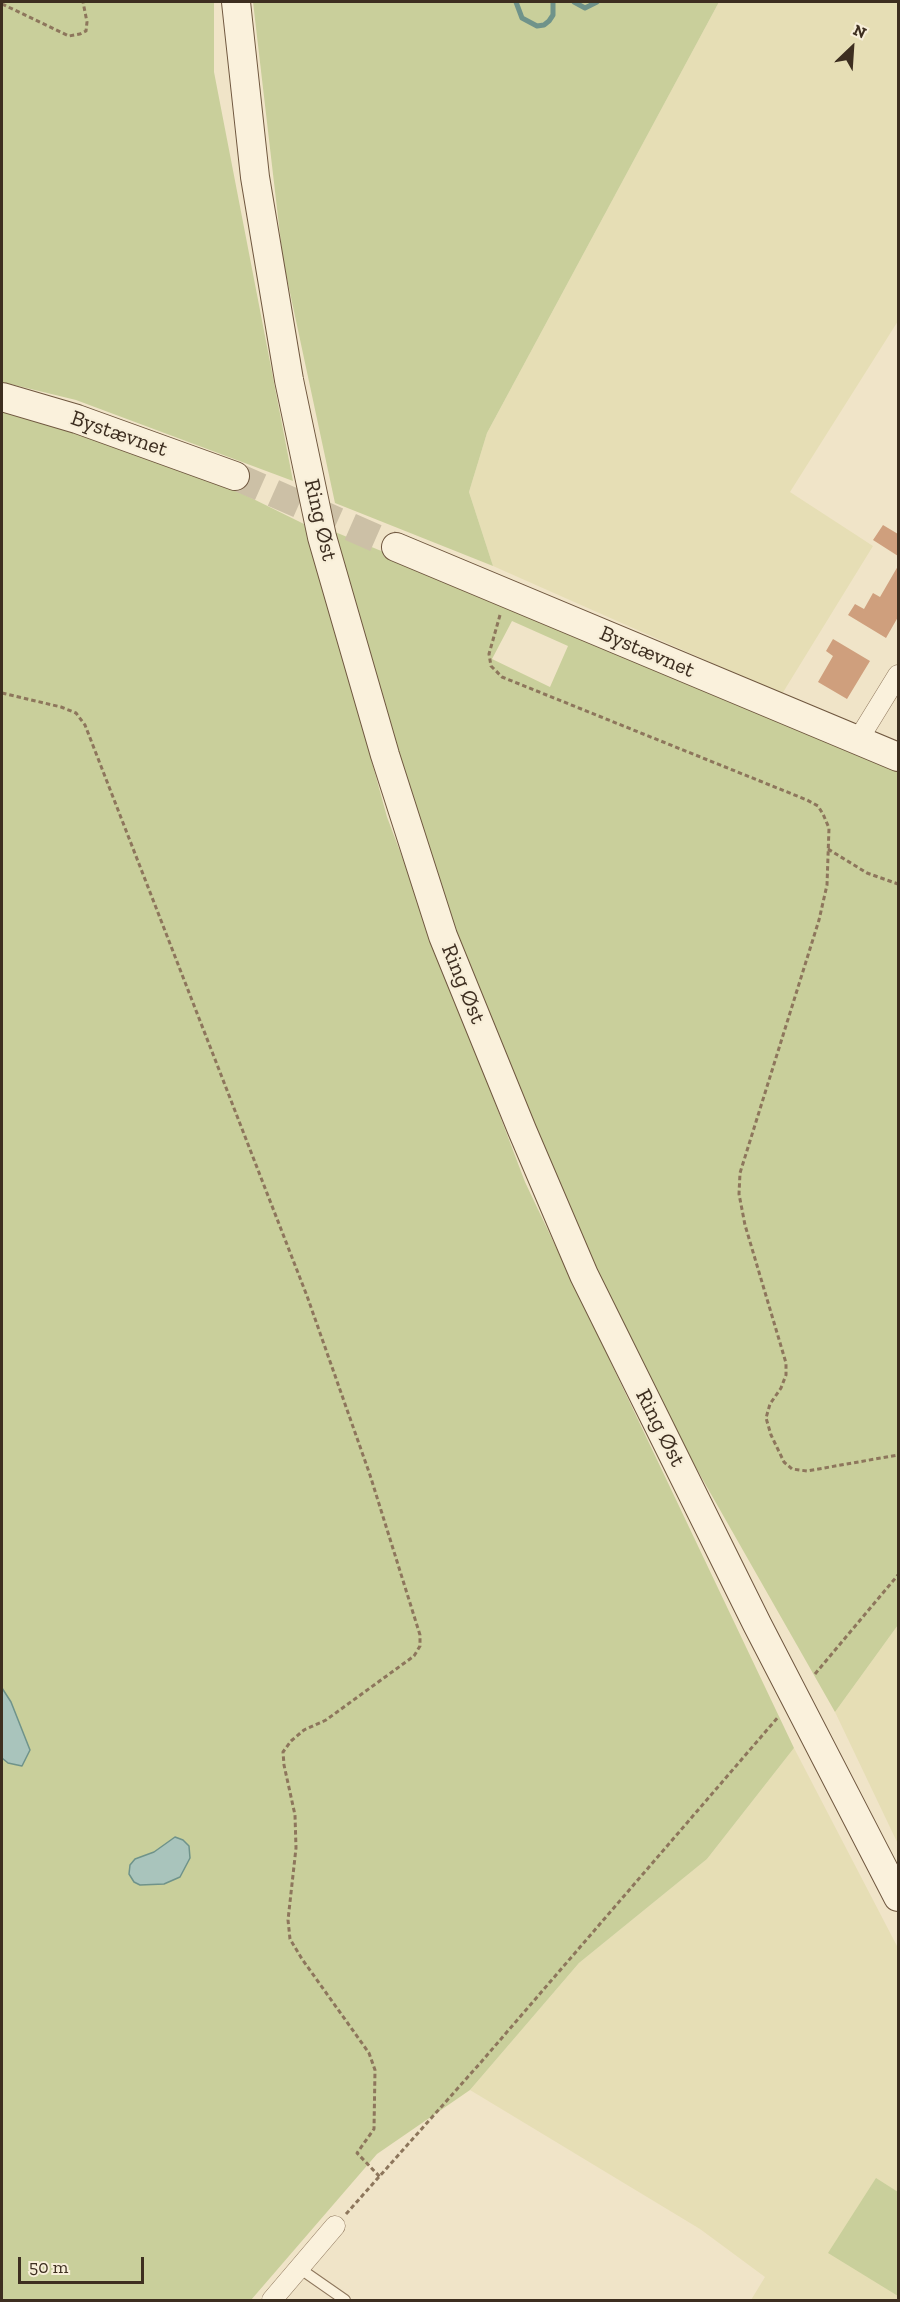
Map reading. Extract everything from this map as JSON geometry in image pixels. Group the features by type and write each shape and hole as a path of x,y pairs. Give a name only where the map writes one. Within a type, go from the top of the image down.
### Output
{"main road":[{"name":"Ring Øst","path":"236,2 255,177 289,380 322,537 385,755 443,936 584,1275 747,1602 898,1897"},
{"name":"Bystævnet","path":"2,397 77,418 235,476"},
{"name":"Bystævnet","path":"396,547 898,757"}],"street":[{"path":"858,741 898,675"},
{"path":"272,2301 335,2226"}],"lane":[{"path":"299,2268 345,2301"}],"path":[{"path":"2,4 69,36 86,30 87,22 82,2"},
{"path":"506,593 489,654 491,666 502,677 807,800 818,806 823,814 829,828 827,885 819,920 740,1173 739,1194 745,1225 786,1363 786,1375 781,1388 770,1404 766,1418 771,1435 784,1462 792,1468 807,1472 898,1455"},
{"path":"2,693 61,707 76,713 85,725 308,1296 370,1475 420,1635 420,1646 414,1656 326,1720 304,1731 291,1741 283,1752 295,1815 296,1848 288,1920 290,1939 369,2053 375,2070 374,2129 357,2153 380,2177"},
{"path":"828,849 867,873 898,884"},
{"path":"815,1674 898,1575"},
{"path":"335,2226 482,2061 780,1714"}],"shaded area":[{"path":"719,2 898,2 898,321 790,492 873,546 782,694 493,566 469,492 487,433"},
{"path":"898,1625 898,1844 835,1712"},
{"path":"794,1748 898,1948 898,2300 751,2300 765,2277 700,2229 470,2090 579,1963 707,1859"}],"green space":[{"path":"2,2 214,2 214,72 293,481 76,400 2,382"},
{"path":"253,2 719,2 487,433 469,492 493,566 335,503 283,260"},
{"path":"2,407 231,488 304,524 387,817 525,1182 794,1748 707,1859 579,1963 470,2090 377,2154 251,2300 2,2300"},
{"path":"335,532 518,607 898,769 898,1625 835,1712 662,1408 591,1270 450,934","holes":["512,621 568,646 550,687 492,659"]},
{"path":"876,2178 898,2192 898,2296 828,2253"}],"water":[{"path":"2,1688 11,1702 30,1750 22,1766 8,1763 2,1758"},
{"path":"175,1837 183,1840 189,1846 190,1858 180,1877 164,1884 140,1885 134,1882 129,1874 130,1865 135,1859 154,1852"}],"building":[{"path":"883,525 898,534 898,556 873,540"},
{"path":"898,566 898,617 886,638 848,615 855,604 864,609 873,593 880,597"},
{"path":"833,639 870,661 847,699 818,682 833,656 826,651"}],"waterway":[{"path":"516,2 522,18 537,26 549,21 553,15 553,2"},
{"path":"574,2 585,8 597,2"}],"tunnel":[{"path":"235,476 396,547"}]}
